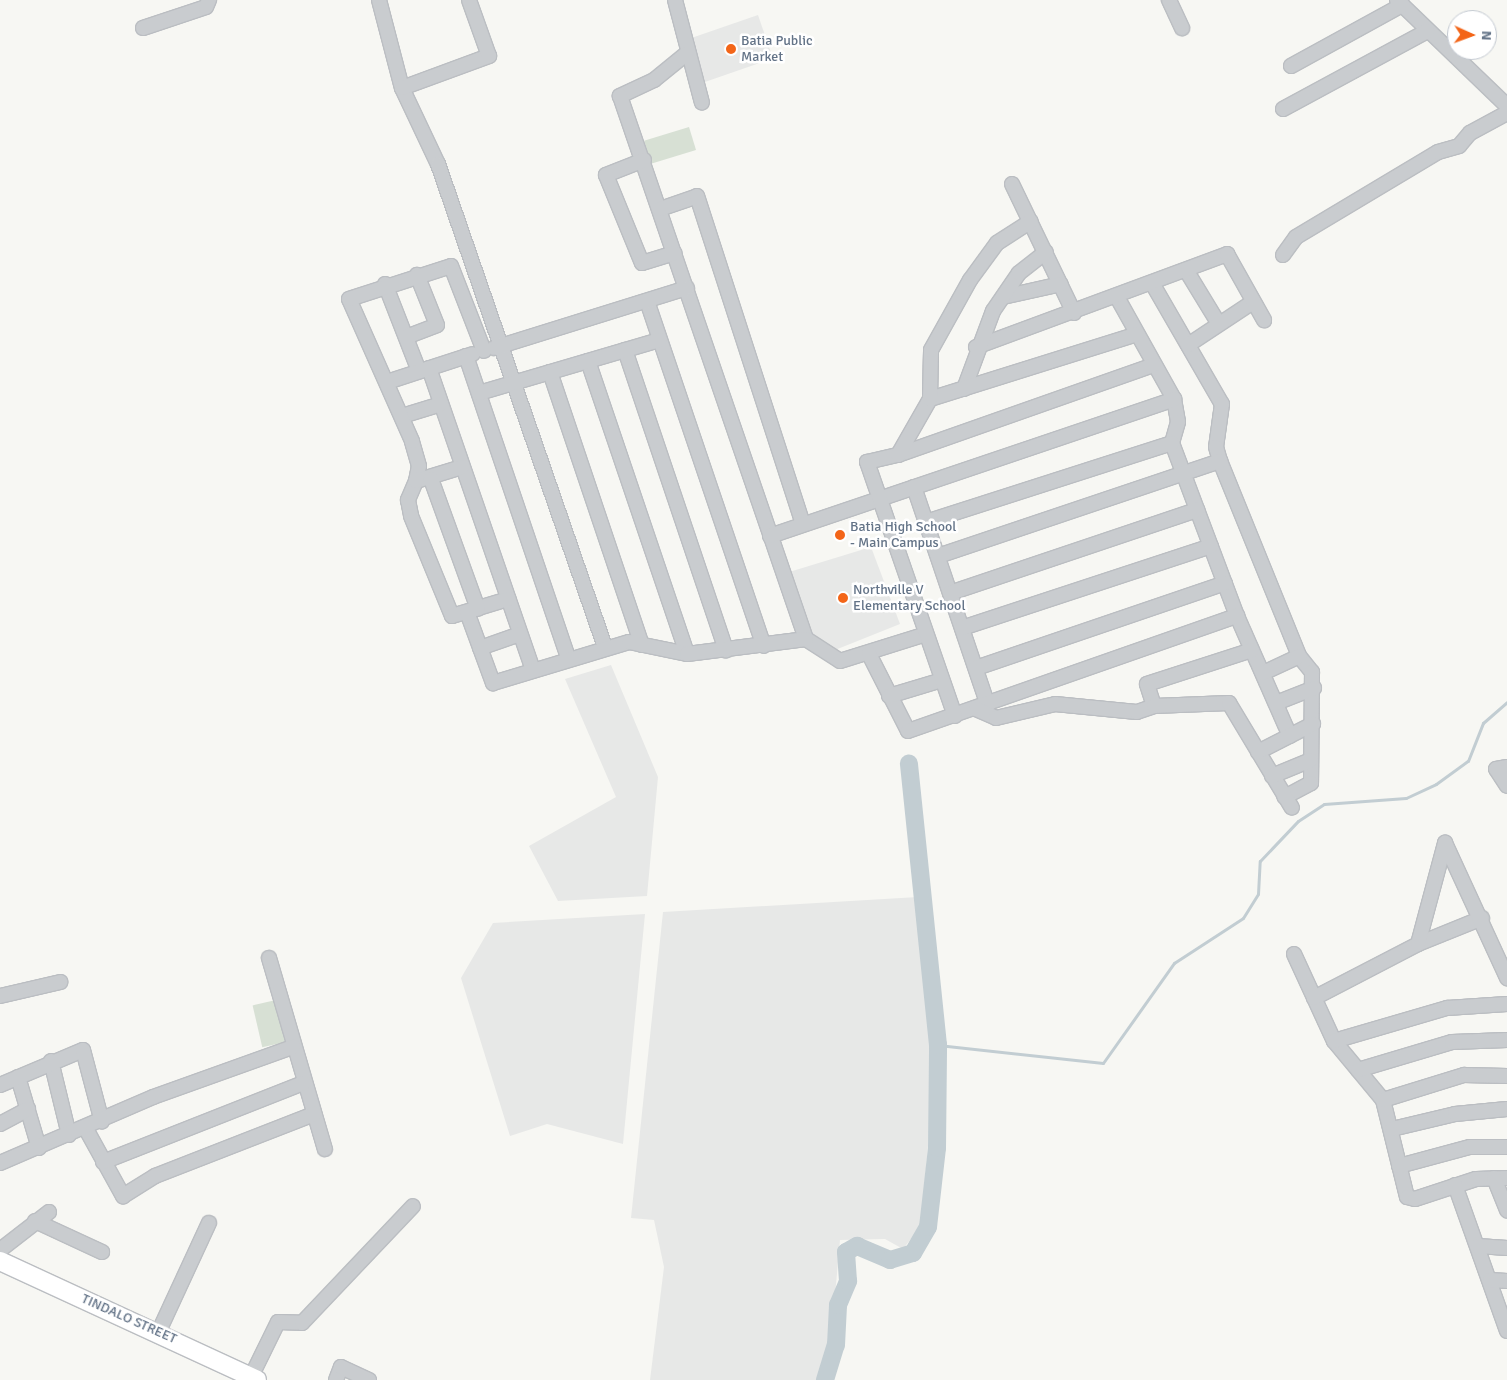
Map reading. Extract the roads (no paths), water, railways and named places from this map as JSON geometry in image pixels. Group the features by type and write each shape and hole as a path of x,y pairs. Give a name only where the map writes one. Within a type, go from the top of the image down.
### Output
{"main road":[{"name":"TINDALO STREET","path":"0,1261 158,1332 254,1378"}],"street":[{"path":"143,28 206,6 209,0"},
{"path":"379,0 402,88 438,164 515,382 605,647"},
{"path":"402,88 489,56 469,0"},
{"path":"674,0 686,54 702,103"},
{"path":"1169,0 1182,28"},
{"path":"1291,66 1399,3 1507,106"},
{"path":"1283,109 1427,31"},
{"path":"686,54 654,80 620,96 644,160 806,639 840,661 869,654 926,634"},
{"path":"1283,255 1296,237 1438,152 1458,146 1470,133 1507,113"},
{"path":"644,160 606,175 642,263 675,253"},
{"path":"1012,184 1031,220 1074,313"},
{"path":"660,209 696,196 803,524"},
{"path":"898,454 930,399 931,350 970,280 996,243 1031,220"},
{"path":"964,388 976,347 1003,297 1019,273 1046,252"},
{"path":"976,347 1074,313 1227,254 1264,320"},
{"path":"484,351 451,266 385,284 349,299 402,416 418,466 416,480 408,500 411,516 452,616 508,599"},
{"path":"1186,270 1219,324"},
{"path":"406,337 437,325 417,275"},
{"path":"914,487 976,668 982,707 996,718 1055,704 1138,712 1154,706 1229,702 1288,802 1311,783 1314,688 1312,672 1299,656 1220,461 1216,447 1222,404 1152,283"},
{"path":"385,284 406,337 441,404 532,670"},
{"path":"1003,297 1061,284"},
{"path":"387,382 687,288"},
{"path":"1117,296 1154,366 1174,399 1178,422 1172,443 1237,616 1290,736"},
{"path":"647,301 764,646"},
{"path":"1188,345 1254,302"},
{"path":"930,399 1137,334"},
{"path":"479,393 659,340"},
{"path":"625,350 726,650"},
{"path":"466,356 568,658"},
{"path":"588,361 686,654"},
{"path":"955,716 867,462 898,454 1154,366"},
{"path":"550,372 642,645"},
{"path":"770,536 1174,399"},
{"path":"402,416 441,404"},
{"path":"926,522 1172,443"},
{"path":"938,556 1220,461"},
{"path":"416,480 431,479 462,468"},
{"path":"431,479 472,610 480,648 493,683 568,658 629,642 686,654 764,646 806,639"},
{"path":"950,593 1197,510"},
{"path":"962,628 1211,546"},
{"path":"976,668 1225,583"},
{"path":"869,654 908,731 982,707 1237,616"},
{"path":"480,648 520,634"},
{"path":"1154,706 1147,684 1252,650"},
{"path":"1262,673 1299,656"},
{"path":"889,696 942,680"},
{"path":"1046,684 1055,704"},
{"path":"1276,703 1314,688"},
{"path":"1258,752 1313,724"},
{"path":"1272,776 1311,760"},
{"path":"1507,767 1496,769 1507,786"},
{"path":"1418,944 1445,843 1482,918 1507,978"},
{"path":"1314,998 1418,944 1482,918"},
{"path":"1294,954 1334,1041 1383,1100 1392,1129 1404,1192 1411,1199 1455,1185 1501,1178 1507,1211"},
{"path":"269,958 293,1047 325,1149"},
{"path":"0,996 60,982"},
{"path":"1334,1041 1447,1008 1507,1004"},
{"path":"1358,1070 1452,1042 1507,1040"},
{"path":"0,1163 86,1129 153,1097 293,1047"},
{"path":"0,1085 51,1061 83,1050 102,1122"},
{"path":"51,1061 69,1135"},
{"path":"1383,1100 1464,1076 1507,1076"},
{"path":"18,1077 39,1148"},
{"path":"103,1162 304,1083"},
{"path":"0,1124 28,1109"},
{"path":"1392,1129 1455,1114 1507,1109"},
{"path":"86,1129 123,1196 155,1176 314,1114"},
{"path":"1399,1166 1470,1147 1507,1147"},
{"path":"1455,1185 1506,1322"},
{"path":"254,1378 278,1322 302,1322 413,1206"},
{"path":"0,1250 49,1212"},
{"path":"35,1221 102,1252"},
{"path":"158,1332 209,1223"},
{"path":"1478,1246 1507,1248"},
{"path":"1490,1280 1507,1281"},
{"path":"336,1380 341,1367 370,1380"}],"waterway":[{"path":"938,1045 1103,1063 1174,963 1243,918 1258,894 1260,861 1298,821 1324,804 1406,798 1436,784 1468,761 1483,723 1507,702"},
{"path":"825,1380 836,1345 838,1305 848,1281 846,1252 857,1246 890,1260 913,1253 928,1227 937,1148 938,1045 909,763"}],"place":[{"name":"Batia Public Market","path":"731,49"},
{"name":"Batia High School - Main Campus","path":"840,535"},
{"name":"Northville V Elementary School","path":"843,598"}]}
